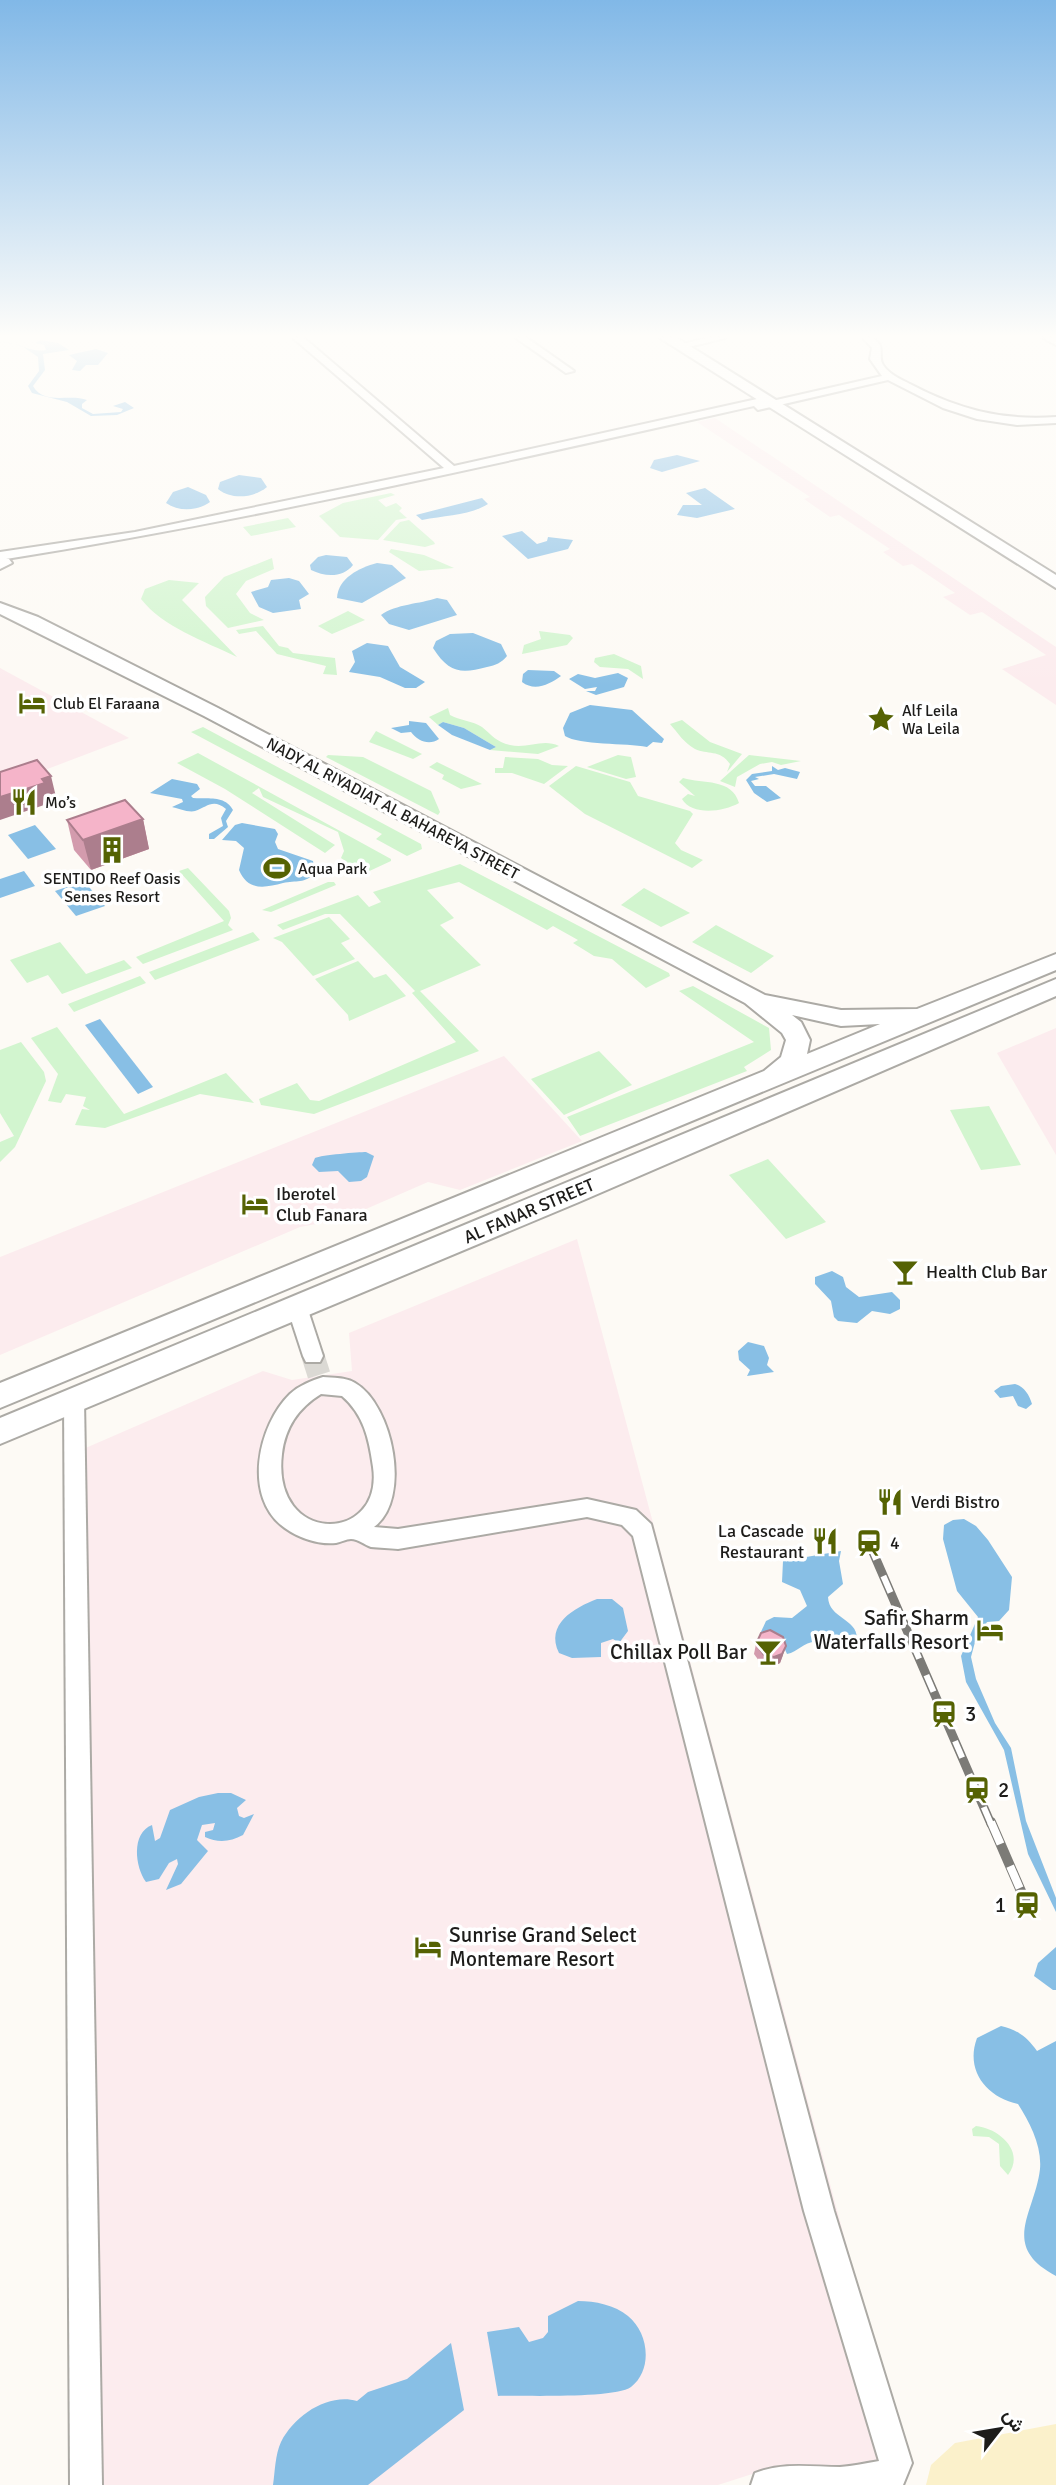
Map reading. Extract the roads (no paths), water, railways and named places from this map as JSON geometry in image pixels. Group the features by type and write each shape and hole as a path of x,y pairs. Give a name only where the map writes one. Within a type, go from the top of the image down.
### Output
{"main road":[{"path":"850,454 1056,583"},
{"name":"NADY AL RIYADIAT AL BAHAREYA STREET","path":"0,600 24,613 32,621"},
{"name":"NADY AL RIYADIAT AL BAHAREYA STREET","path":"0,608 32,621 754,998 792,1028 798,1040 793,1060 769,1080"},
{"name":"AL FANAR STREET","path":"0,1396 1056,961"},
{"name":"AL FANAR STREET","path":"0,1431 1056,987"},
{"name":"NADY AL RIYADIAT AL BAHAREYA STREET","path":"754,998 808,1013 841,1018 937,1012"}],"street":[{"path":"434,454 453,470"},
{"path":"1,562 527,454"},
{"path":"298,1307 318,1372 355,1395 369,1413 379,1436 385,1492 377,1509 352,1528 334,1533 316,1533 299,1528 285,1518 271,1495 269,1459 280,1424 318,1372"},
{"path":"74,1399 86,2485"},
{"path":"352,1528 371,1537 398,1539 587,1508 628,1517 643,1531 819,2211 896,2463 890,2476 840,2483 810,2480 767,2485"}],"water":[{"path":"677,455 700,461 662,472 650,468 654,460"},
{"path":"239,475 261,478 267,487 256,494 243,496 229,495 218,489 220,482"},
{"path":"188,487 206,495 210,502 188,509 166,503 173,492"},
{"path":"705,488 735,509 697,518 677,515 683,505 702,505 686,493"},
{"path":"482,498 488,504 465,513 422,520 416,515"},
{"path":"522,531 537,544 547,541 548,537 573,540 568,549 528,559 502,536"},
{"path":"318,557 347,557 353,565 334,575 311,570 310,565"},
{"path":"377,563 392,565 406,578 362,603 337,598 345,579"},
{"path":"289,578 299,581 309,594 299,600 301,609 273,613 259,607 251,592 268,587 271,580"},
{"path":"437,598 447,600 457,615 409,630 389,624 381,615 401,606"},
{"path":"473,633 501,644 507,656 493,665 463,671 450,667 433,648 436,641 450,634"},
{"path":"367,643 388,646 400,667 425,682 416,688 405,688 380,677 349,672 355,662 352,651"},
{"path":"528,670 554,671 561,676 537,687 522,682 523,674"},
{"path":"618,673 628,678 624,687 596,695 586,691 595,691 597,687 585,689 569,679 578,674 595,678"},
{"path":"590,705 632,710 664,739 662,743 653,742 647,747 581,741 565,736 563,728 570,713"},
{"path":"409,721 426,723 439,739 424,742 411,732 401,733 391,728 409,725"},
{"path":"443,722 464,728 496,747 490,750 452,735 438,725"},
{"path":"772,766 778,770 785,768 800,772 797,779 774,774 755,777 759,779 751,781 755,786 766,786 781,798 767,802 754,793 746,780 752,774 772,771"},
{"path":"172,779 197,784 200,789 191,796 193,798 216,799 230,805 233,810 226,821 228,827 214,839 209,839 209,834 223,826 221,818 226,809 214,804 195,811 186,811 172,807 183,802 182,799 150,793"},
{"name":"Aqua Park","path":"242,823 275,829 278,834 275,842 278,849 313,861 315,873 304,880 269,886 257,886 247,882 239,870 244,848 236,841 222,840 235,825"},
{"path":"35,825 56,849 28,859 8,835"},
{"path":"24,871 35,886 0,898 0,879"},
{"path":"84,881 105,906 76,916 55,891"},
{"path":"100,1019 153,1087 138,1094 85,1025"},
{"path":"366,1152 374,1156 367,1177 361,1181 349,1182 338,1171 319,1172 312,1165 315,1158 319,1157"},
{"path":"832,1271 843,1277 846,1287 859,1297 892,1292 900,1300 900,1309 890,1314 872,1311 857,1323 838,1321 834,1317 831,1301 815,1284 815,1277"},
{"path":"748,1342 764,1346 769,1358 767,1365 774,1372 747,1376 750,1370 739,1360 738,1351"},
{"path":"1015,1384 1024,1389 1029,1397 1032,1404 1026,1409 1018,1406 1013,1396 1000,1398 994,1391 1001,1386"},
{"path":"964,1519 976,1526 988,1540 1012,1577 1009,1610 999,1621 987,1622 975,1642 971,1657 976,1679 995,1723 1011,1748 1026,1821 1056,1898 1056,1912 1028,1854 1004,1750 966,1682 961,1656 978,1617 957,1591 943,1539 944,1525 953,1520"},
{"path":"841,1551 839,1561 843,1584 828,1597 834,1611 855,1629 856,1645 842,1651 814,1642 787,1654 782,1643 761,1640 760,1634 766,1621 774,1617 792,1618 807,1606 800,1590 782,1582 783,1561"},
{"path":"597,1599 612,1599 623,1608 628,1631 619,1643 613,1639 601,1643 601,1657 572,1658 559,1653 556,1634 564,1618"},
{"path":"231,1793 246,1800 237,1808 239,1816 244,1818 254,1814 243,1835 219,1841 205,1837 205,1832 213,1830 215,1823 202,1825 197,1840 208,1851 181,1884 166,1890 178,1864 177,1859 169,1863 159,1879 146,1882 139,1868 137,1851 145,1829 152,1825 155,1841 160,1838 170,1810 199,1797"},
{"path":"1056,1947 1056,1990 1053,1990 1034,1976 1038,1963"},
{"path":"1001,2026 1022,2035 1037,2051 1056,2041 1056,2276 1039,2265 1029,2253 1025,2241 1025,2228 1040,2169 1034,2135 1018,2104 996,2095 976,2071 974,2050 977,2038"},
{"path":"578,2301 611,2306 635,2323 646,2352 643,2371 638,2380 631,2387 607,2393 498,2396 487,2332 519,2327 529,2342 543,2338 548,2332 548,2316"},
{"path":"451,2343 464,2410 368,2485 273,2485 281,2442 304,2415 324,2403 346,2399 357,2401 368,2392 407,2379"}],"tunnel":[{"path":"313,1356 319,1375"}],"railway":[{"path":"869,1543 991,1824"},
{"path":"991,1822 1027,1905"}],"place":[{"name":"Club El Faraana","path":"32,703"},
{"name":"Alf Leila Wa Leila","path":"881,719"},
{"name":"Mo’s","path":"24,802"},
{"name":"SENTIDO Reef Oasis Senses Resort","path":"112,850"},
{"name":"Aqua Park","path":"277,868"},
{"name":"Iberotel Club Fanara","path":"255,1204"},
{"name":"Health Club Bar","path":"905,1272"},
{"name":"Verdi Bistro","path":"890,1502"},
{"name":"La Cascade Restaurant","path":"825,1541"},
{"name":"4","path":"869,1543"},
{"name":"Safir Sharm Waterfalls Resort","path":"990,1630"},
{"name":"Chillax Poll Bar","path":"768,1652"},
{"name":"3","path":"944,1714"},
{"name":"2","path":"977,1790"},
{"name":"1","path":"1027,1905"},
{"name":"Sunrise Grand Select Montemare Resort","path":"428,1947"}]}
